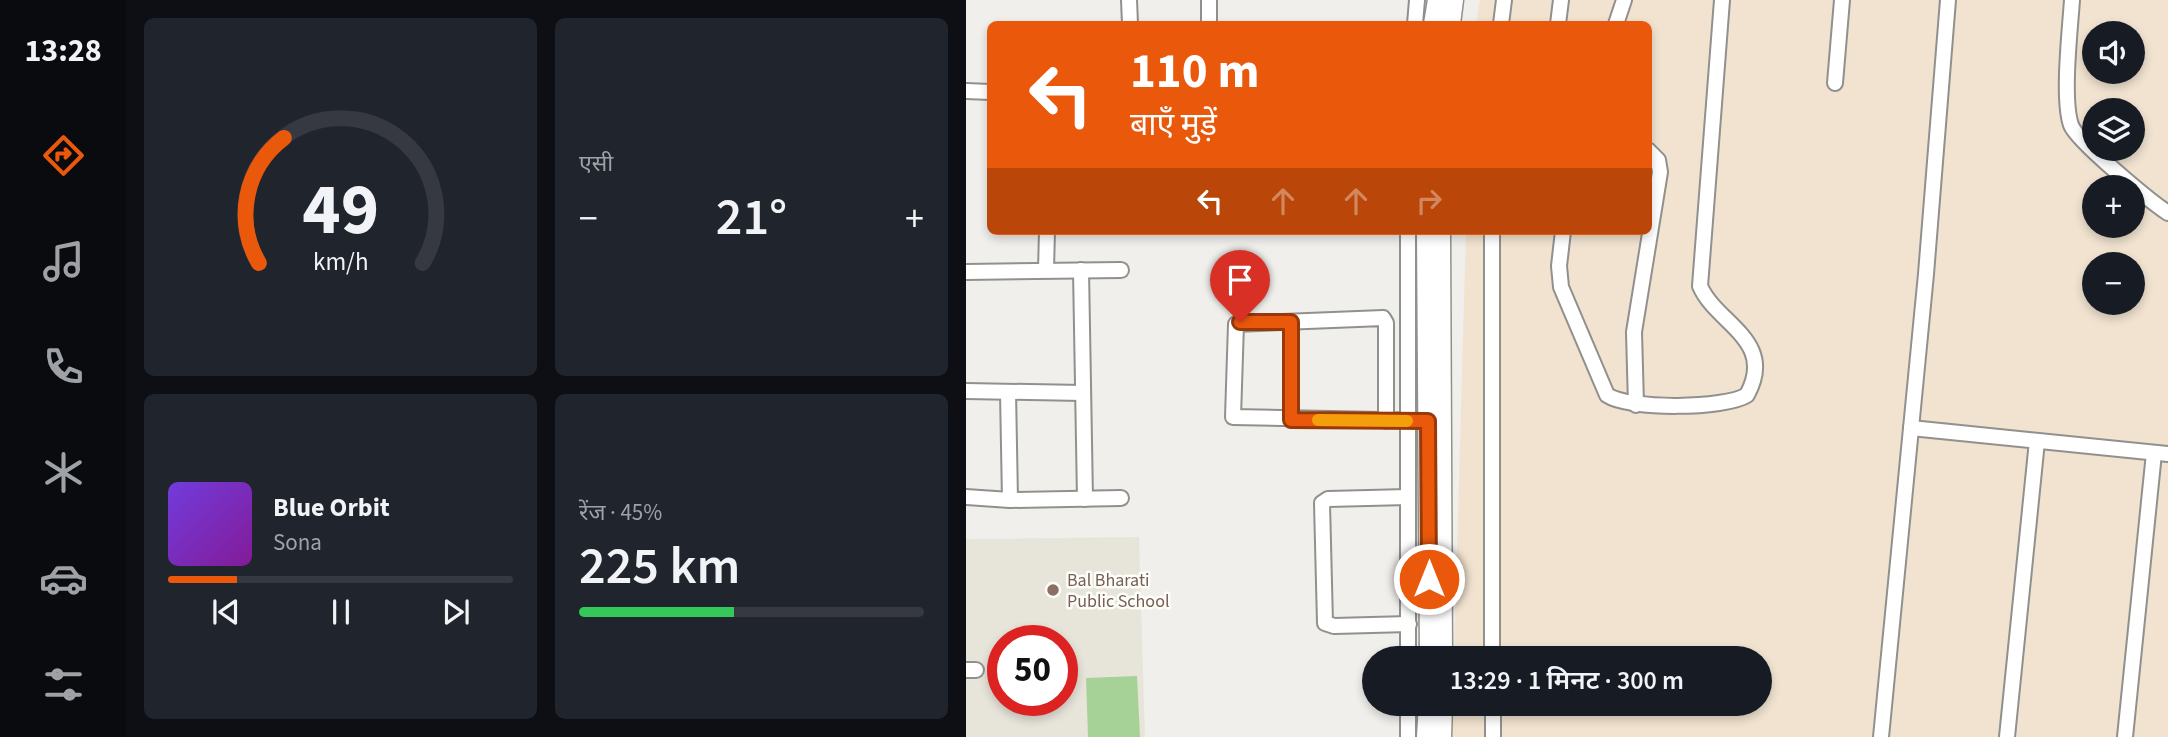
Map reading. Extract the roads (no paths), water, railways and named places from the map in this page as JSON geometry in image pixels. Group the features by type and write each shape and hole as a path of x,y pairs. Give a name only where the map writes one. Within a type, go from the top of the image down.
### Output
{"main road":[{"path":"1434,21 1437,0"},
{"path":"1451,21 1454,0"},
{"path":"1426,235 1429,646"},
{"path":"1441,235 1443,646"},
{"path":"1426,737 1427,716"},
{"path":"1442,737 1443,716"}],"street":[{"path":"1129,0 1130,21"},
{"path":"1209,0 1209,21"},
{"path":"1415,21 1417,0"},
{"path":"1501,21 1504,0"},
{"path":"1558,21 1561,0"},
{"path":"1617,21 1624,0"},
{"path":"1563,235 1559,266 1562,287 1607,395 1616,401 1636,405 1738,401 1747,395 1755,374 1754,361 1742,335 1704,295 1700,286 1722,0"},
{"path":"1835,83 1842,0"},
{"path":"1881,737 1948,0"},
{"path":"2073,0 2068,55 2070,123 2074,133 2168,213"},
{"path":"966,91 987,92"},
{"path":"1652,153 1658,160 1660,172 1652,221"},
{"path":"1046,270 1047,235"},
{"path":"1408,235 1408,646"},
{"path":"1492,235 1492,646"},
{"path":"1636,405 1634,331 1650,235"},
{"path":"1081,270 1085,499"},
{"path":"966,272 1121,270"},
{"path":"1386,421 1385,320 1379,317 1236,324 1231,411 1235,418 1291,420 1386,421 1428,421"},
{"path":"1291,322 1291,420"},
{"path":"966,391 1083,393"},
{"path":"1008,392 1010,500"},
{"path":"1911,428 2161,453 2125,737"},
{"path":"2007,737 2037,441"},
{"path":"966,497 1010,500 1121,498"},
{"path":"1408,497 1328,499 1322,503 1325,623 1334,626 1409,624"},
{"path":"1408,716 1408,737"},
{"path":"1493,716 1493,737"}],"place":[{"name":"Bal Bharati Public School","path":"1053,590"}]}
